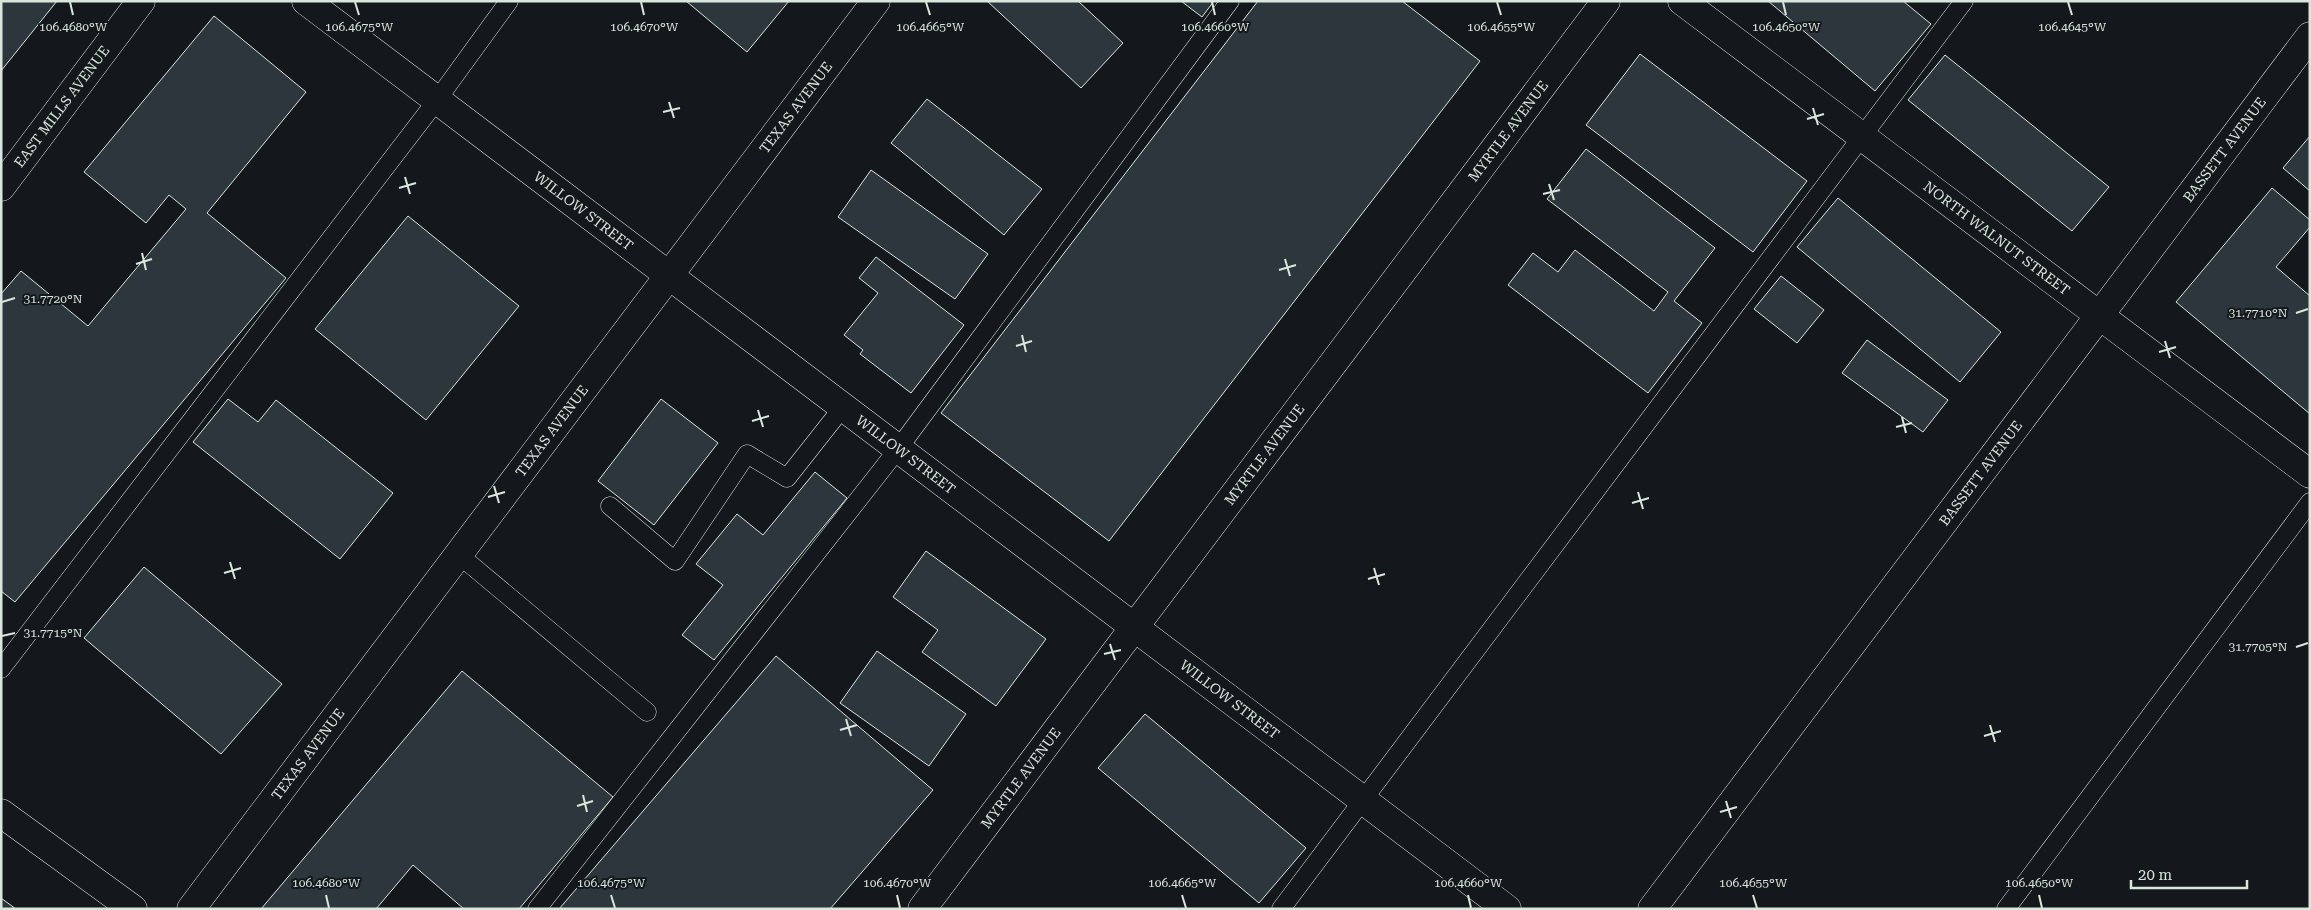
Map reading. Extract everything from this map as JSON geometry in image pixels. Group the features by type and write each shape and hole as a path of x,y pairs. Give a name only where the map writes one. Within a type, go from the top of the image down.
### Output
{"street":[{"name":"EAST MILLS AVENUE","path":"1,188 141,1"},
{"name":"WILLOW STREET","path":"306,1 1507,909"},
{"name":"TEXAS AVENUE","path":"191,909 876,1"},
{"name":"MYRTLE AVENUE","path":"922,909 1606,1"},
{"name":"NORTH WALNUT STREET","path":"1682,1 2310,474"},
{"name":"BASSETT AVENUE","path":"1652,909 2310,36"},
{"path":"1,813 133,909"}],"lane":[{"path":"1,669 437,100 509,1"},
{"path":"537,909 898,449 1230,1"},
{"path":"1281,909 1964,1"},
{"path":"610,506 675,561 747,454 787,478 842,407"},
{"path":"2006,909 2310,502"},
{"path":"458,554 647,712"}],"building":[{"path":"1,1 57,1 1,71"},
{"path":"686,1 789,1 747,52"},
{"path":"987,1 1078,1 1123,43 1081,88"},
{"path":"1181,1 1214,1 1202,17"},
{"path":"1258,1 1402,1 1480,61 1109,541 941,413"},
{"path":"1768,1 1903,1 1931,24 1875,91"},
{"path":"214,16 306,92 207,213 286,278 15,602 1,591 1,294 21,271 88,326 186,209 169,195 146,223 84,172"},
{"path":"1640,54 1807,181 1753,252 1586,125"},
{"path":"1945,55 2109,187 2072,231 1908,100"},
{"path":"927,99 1042,189 1004,235 891,143"},
{"path":"2310,136 2310,191 2283,168"},
{"path":"1586,149 1715,248 1674,301 1702,323 1648,393 1508,285 1533,253 1558,272 1575,250 1654,311 1668,292 1547,199"},
{"path":"871,170 988,254 955,299 838,217"},
{"path":"2272,188 2310,220 2310,227 2276,267 2310,296 2310,414 2176,302"},
{"path":"1838,198 2001,332 1960,382 1797,247"},
{"path":"408,216 519,306 426,420 315,329"},
{"path":"876,257 964,325 911,393 860,354 863,350 844,335 878,293 859,278"},
{"path":"1781,276 1824,310 1797,343 1754,309"},
{"path":"1867,340 1948,400 1923,432 1842,373"},
{"path":"228,399 258,422 276,400 393,493 340,559 193,442"},
{"path":"661,399 718,443 654,525 598,481"},
{"path":"815,472 847,498 714,660 682,635 723,585 696,564 737,514 763,535"},
{"path":"926,551 1046,639 996,706 922,652 938,630 893,597"},
{"path":"144,567 282,684 221,754 84,638"},
{"path":"877,651 966,714 929,766 840,703"},
{"path":"776,656 933,790 830,909 559,909"},
{"path":"462,671 613,797 519,909 464,909 413,865 376,909 261,909"},
{"path":"1145,714 1306,848 1259,903 1098,768"},
{"path":"1,898 16,909 1,909"}]}
